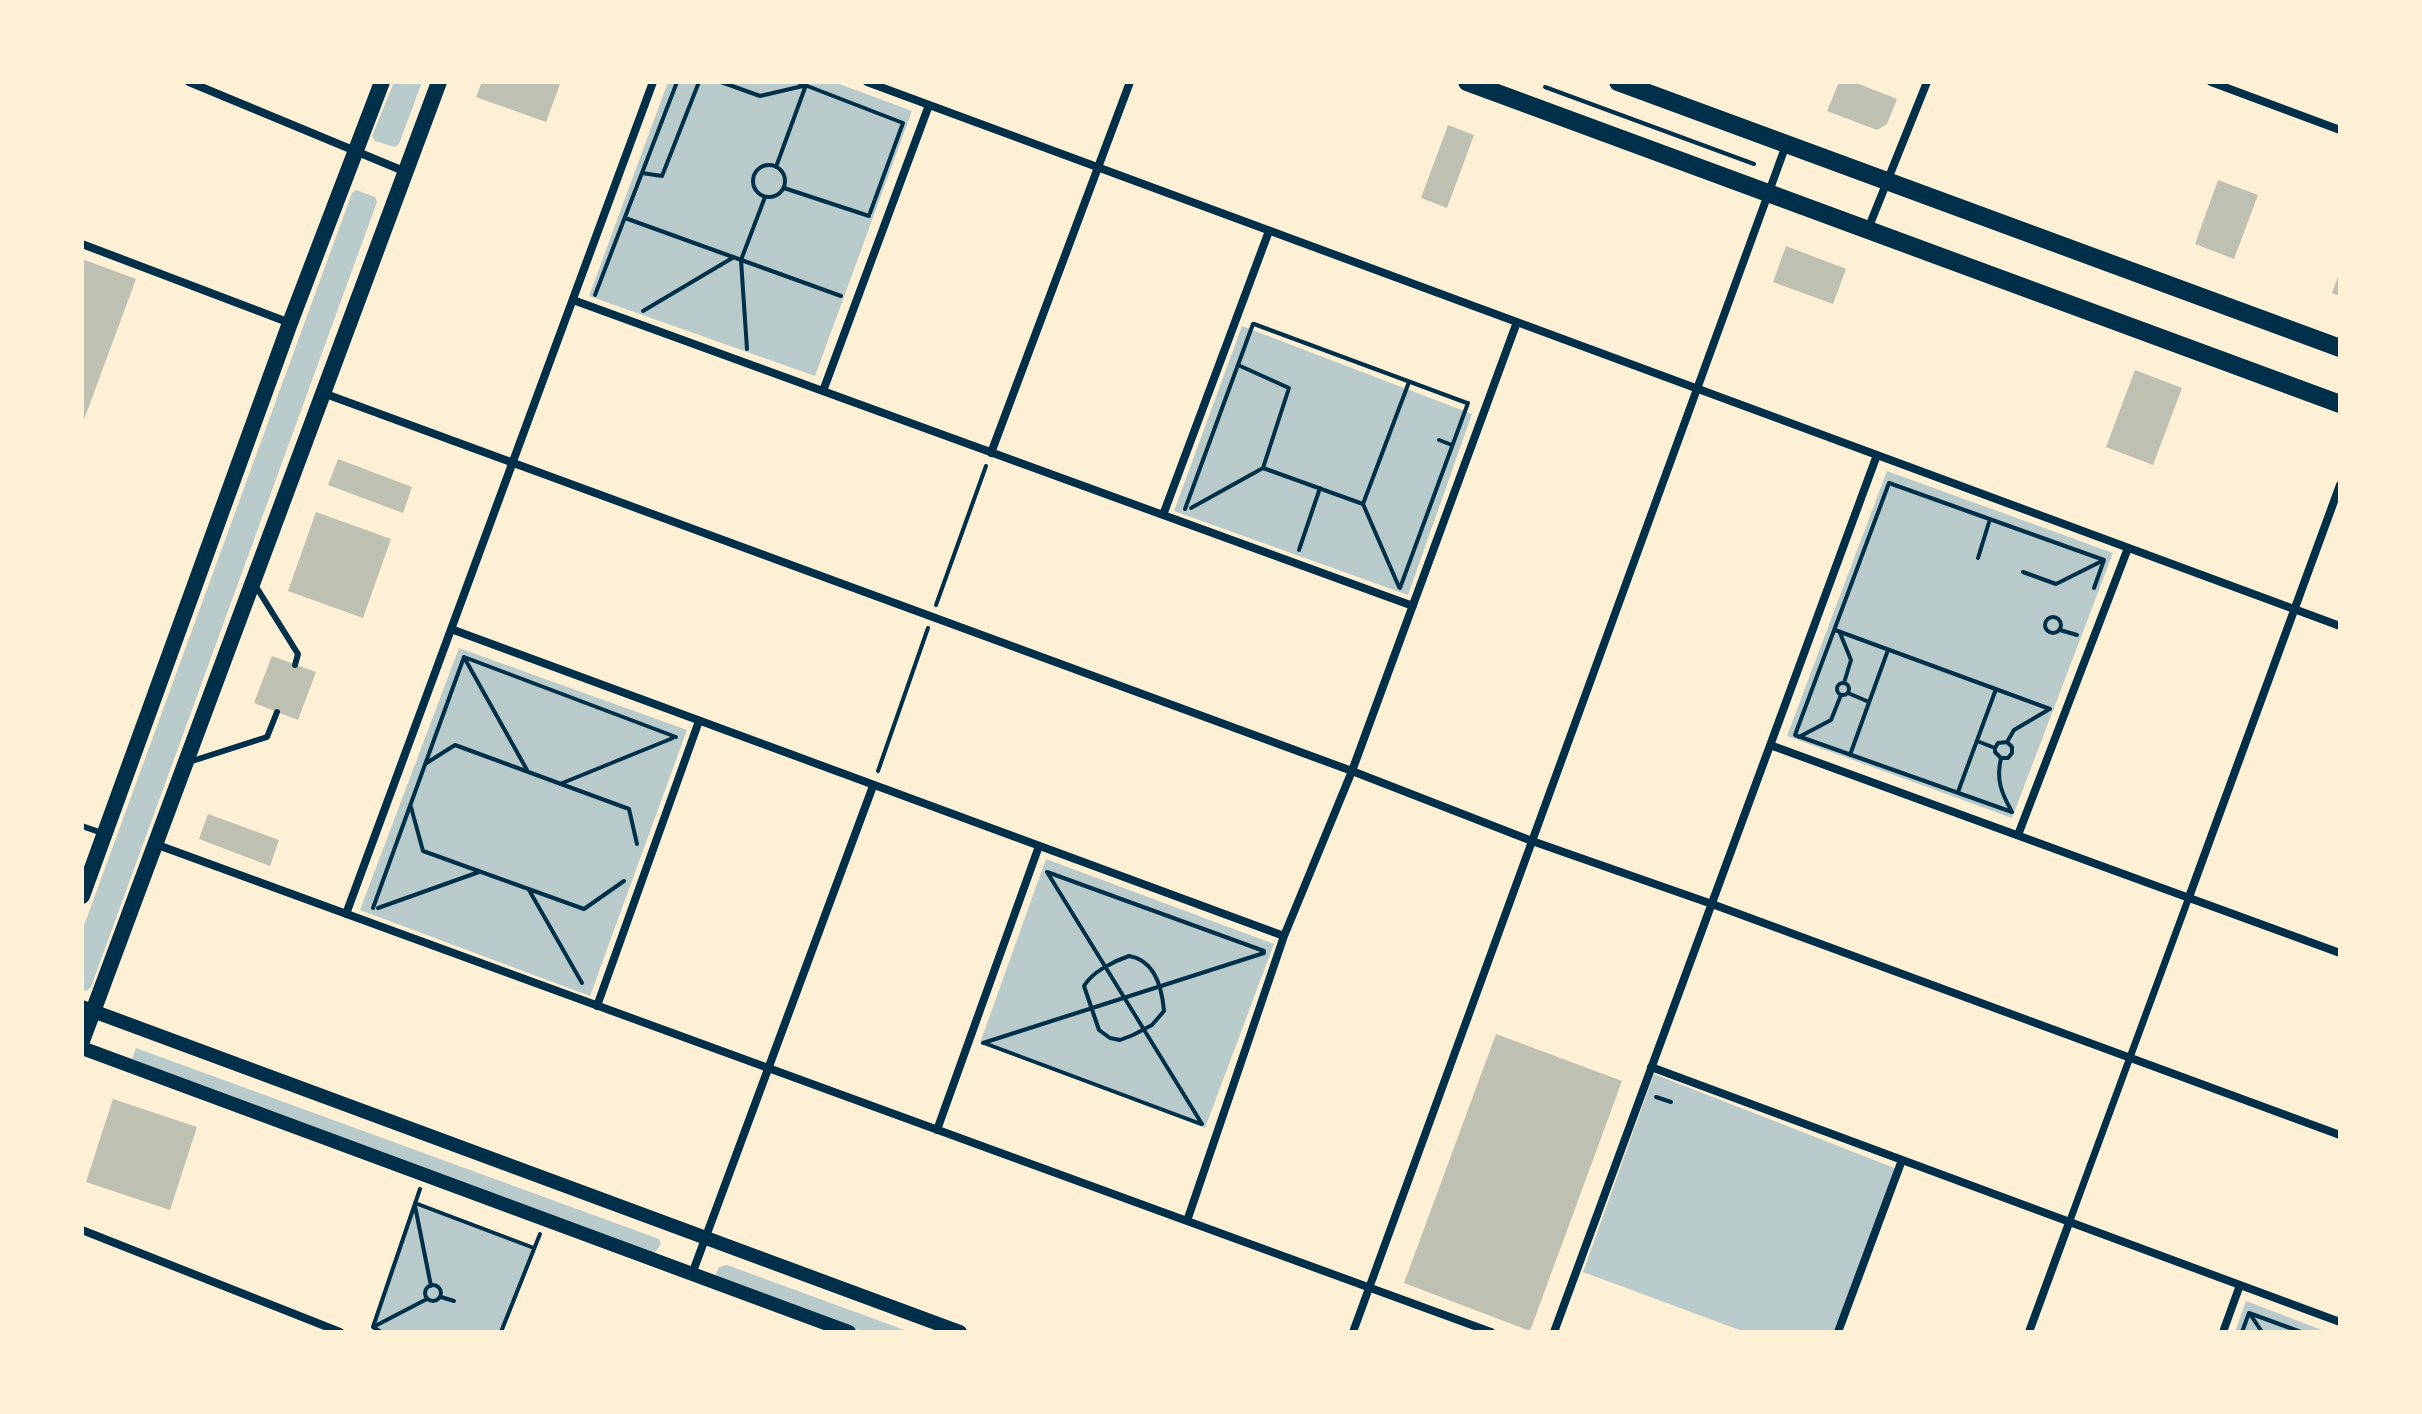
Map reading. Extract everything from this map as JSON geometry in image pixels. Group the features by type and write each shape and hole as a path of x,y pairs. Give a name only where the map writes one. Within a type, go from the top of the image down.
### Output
{"main road":[{"path":"82,896 290,323 382,82"},
{"path":"82,1041 88,1009 186,763 439,82"},
{"path":"1467,82 2340,404"},
{"path":"1618,82 2340,348"}],"street":[{"path":"189,82 406,172"},
{"path":"346,914 653,82"},
{"path":"867,82 2340,626"},
{"path":"991,453 1130,82"},
{"path":"1868,230 1927,82"},
{"path":"2211,82 2340,130"},
{"path":"823,391 929,105"},
{"path":"1353,1332 1787,144"},
{"path":"1163,515 1269,231"},
{"path":"82,244 290,323"},
{"path":"573,300 1413,606"},
{"path":"1187,1221 1284,936 1352,771 1517,322"},
{"path":"323,393 1352,771 1532,841 2340,1135"},
{"path":"1554,1332 1877,455"},
{"path":"2029,1332 2340,485"},
{"path":"2018,835 2128,548"},
{"path":"451,629 1284,936"},
{"path":"597,1006 699,721"},
{"path":"1770,745 2340,953"},
{"path":"692,1274 873,786"},
{"path":"155,844 1491,1332"},
{"path":"937,1130 1039,846"},
{"path":"88,1009 960,1332"},
{"path":"82,1048 849,1332"},
{"path":"1651,1067 2340,1322"},
{"path":"1838,1332 1902,1160"},
{"path":"82,1230 340,1332"},
{"path":"2223,1332 2240,1285"}],"lane":[{"path":"253,582 298,654 295,665"},
{"path":"186,763 267,737 277,712"},
{"path":"82,826 105,834"}],"path":[{"path":"607,299 595,295 677,82"},
{"path":"642,173 662,176 699,82"},
{"path":"721,82 760,96 806,85"},
{"path":"783,188 869,216 903,123 797,82"},
{"path":"776,167 806,85"},
{"path":"761,167 776,167 784,176 783,188 779,194 765,197 758,193 753,179 761,167"},
{"path":"760,354 747,349 741,260 765,197"},
{"path":"625,218 841,296"},
{"path":"642,312 734,257"},
{"path":"836,309 845,283"},
{"path":"630,308 657,317"},
{"path":"1237,318 1485,410"},
{"path":"1184,512 1253,324"},
{"path":"1184,512 1263,468 1289,388 1238,365"},
{"path":"1400,589 1363,504 1409,382"},
{"path":"1400,589 1468,403"},
{"path":"1439,440 1452,445"},
{"path":"873,786 991,453"},
{"path":"1263,468 1363,504"},
{"path":"2001,758 1997,773 2000,789 2012,812 1795,735 1837,631 1889,483 2104,560 2056,584 2023,572"},
{"path":"1298,552 1320,488"},
{"path":"1184,512 1198,517"},
{"path":"1978,558 1990,519"},
{"path":"1386,584 1400,589"},
{"path":"2060,630 2077,635"},
{"path":"1837,631 2050,709 2014,730 2007,742"},
{"path":"1837,631 1852,664 1844,683 1837,688 1841,695"},
{"path":"1850,755 1888,650"},
{"path":"464,657 372,910 479,871"},
{"path":"464,657 527,771"},
{"path":"464,657 676,737 560,784"},
{"path":"1844,683 1848,685 1848,693"},
{"path":"1958,793 1996,689"},
{"path":"1841,695 1848,693 1869,702"},
{"path":"1799,737 1831,720 1841,695"},
{"path":"1977,741 1995,748"},
{"path":"2007,742 2012,747 2012,753 2008,758 2001,758 1995,748 1998,743 2007,742"},
{"path":"425,764 455,745 629,809 637,844"},
{"path":"410,805 423,851 584,909 624,881"},
{"path":"1202,1124 1124,998 1047,872 1266,952 1124,998 1091,1009 983,1043 1218,1130"},
{"path":"529,889 585,988"},
{"path":"1129,956 1149,964 1159,987 1164,1011 1160,1019 1120,1040 1110,1038 1099,1030 1084,986 1088,978 1106,968 1129,956"},
{"path":"415,1203 431,1286"},
{"path":"373,1327 415,1203"},
{"path":"415,1203 534,1248 501,1332"},
{"path":"427,1299 425,1291 431,1286 439,1287 441,1297"},
{"path":"373,1327 427,1299 435,1302 441,1297"},
{"path":"441,1297 454,1301"},
{"path":"2242,1332 2249,1313"},
{"path":"2249,1313 2262,1332"},
{"path":"2249,1313 2301,1332"},
{"path":"373,1327 381,1332"}],"shaded area":[{"path":"394,82 422,82 399,144 395,147 375,141 372,136"},
{"path":"668,82 834,82 912,111 815,376 589,296"},
{"path":"356,190 375,197 377,202 87,991 82,989 82,931 352,193"},
{"path":"1242,326 1472,414 1408,595 1174,511"},
{"path":"1887,471 2113,553 2012,818 1787,736"},
{"path":"459,648 687,730 590,996 360,910"},
{"path":"1046,859 1274,944 1205,1128 980,1043"},
{"path":"136,1048 659,1239 661,1244 653,1255 131,1062"},
{"path":"1654,1074 1897,1169 1837,1332 1745,1332 1583,1272"},
{"path":"414,1201 536,1247 502,1332 379,1332 371,1327"},
{"path":"727,1265 910,1332 864,1332 719,1279 716,1274 719,1267"},
{"path":"2246,1301 2327,1332 2235,1332"}],"building":[{"path":"482,82 560,84 546,122 476,97"},
{"path":"1839,82 1854,82 1897,99 1887,124 1877,130 1827,111"},
{"path":"1448,125 1474,135 1447,208 1421,198"},
{"path":"2218,180 2258,195 2234,259 2195,244"},
{"path":"1786,246 1846,269 1833,304 1773,282"},
{"path":"82,259 136,279 82,425"},
{"path":"2340,271 2340,296 2332,293"},
{"path":"2135,370 2182,388 2153,465 2106,447"},
{"path":"338,459 412,487 403,513 328,485"},
{"path":"316,512 391,539 363,618 288,591"},
{"path":"272,656 316,672 298,720 254,703"},
{"path":"208,814 279,840 270,866 199,839"},
{"path":"1496,1034 1622,1081 1530,1331 1404,1283"},
{"path":"113,1099 197,1127 170,1210 86,1182"}]}
